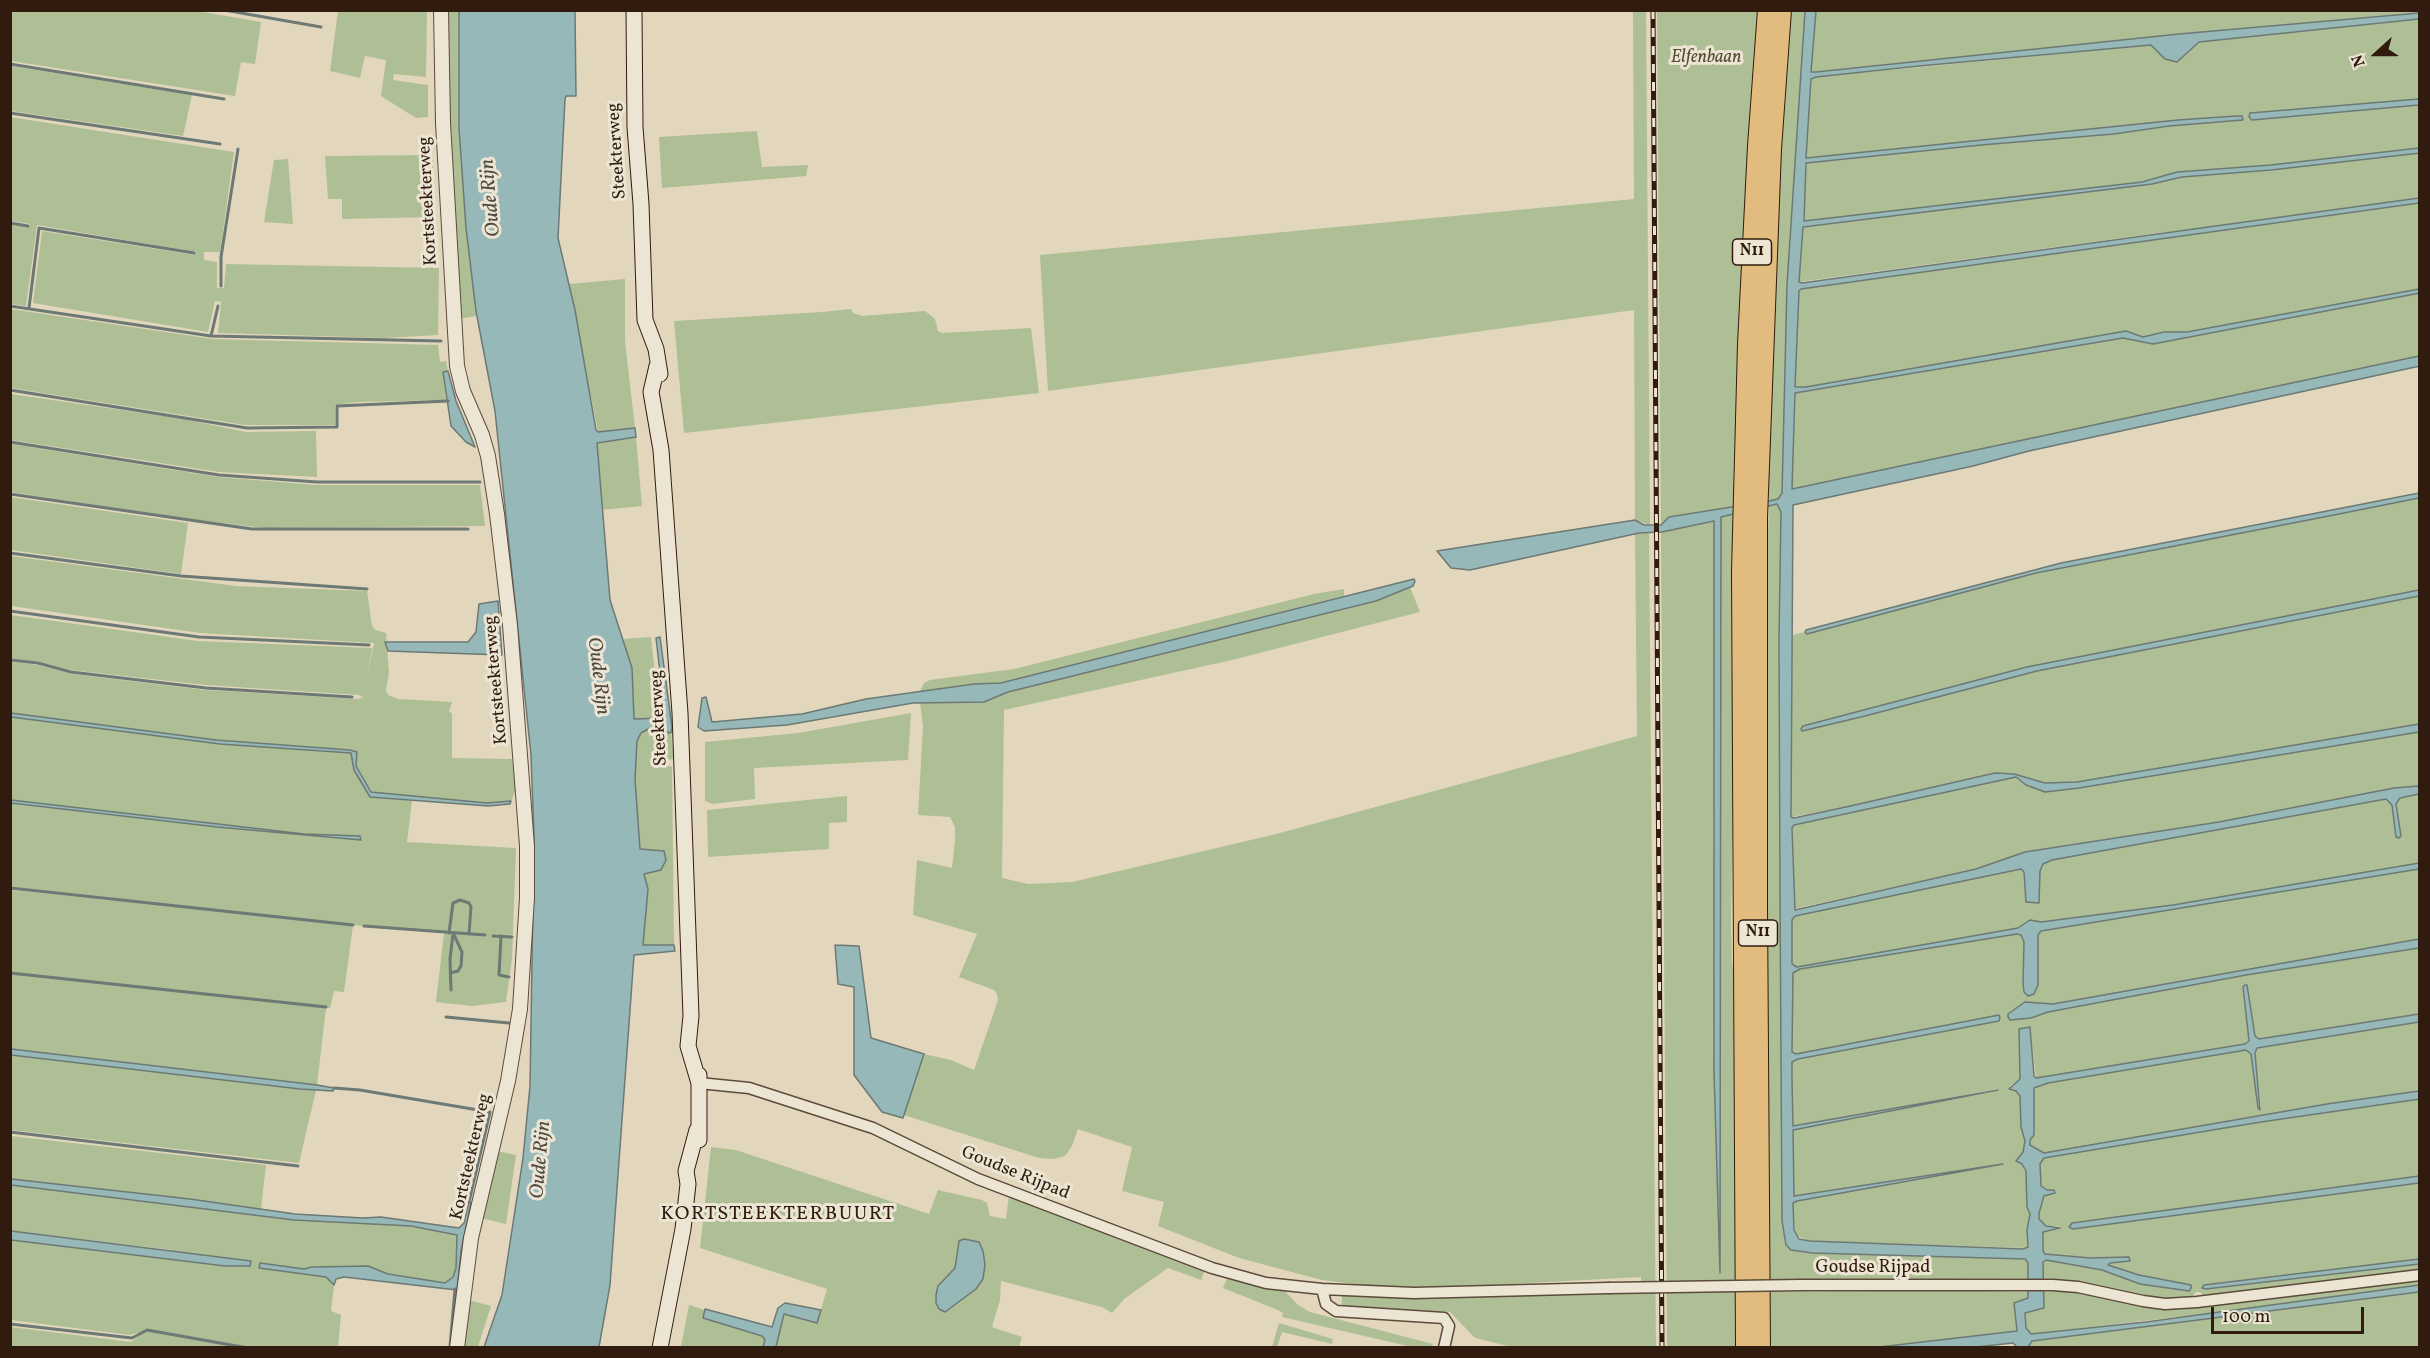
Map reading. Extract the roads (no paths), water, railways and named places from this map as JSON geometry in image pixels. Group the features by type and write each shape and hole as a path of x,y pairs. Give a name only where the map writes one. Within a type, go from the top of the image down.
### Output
{"highway":[{"name":"N11","path":"1751,493 1748,321 1767,10"},
{"name":"N11","path":"1745,1347 1750,519 1782,10"},
{"name":"N11","path":"1750,519 1758,904 1761,1347"}],"main road":[{"name":"Steekterweg","path":"634,10 635,127 641,204 645,320 656,349 657,366 651,392 661,450 680,713 691,1016 699,1047 700,1063 697,1130 686,1171 688,1184 683,1229 660,1347"}],"street":[{"name":"Kortsteekterweg","path":"441,10 443,123 457,366 463,391 488,456 497,514 510,625 527,846 527,898 520,1009 508,1081 471,1238 458,1347"},
{"name":"Goudse Rijpad","path":"699,1083 749,1088 873,1128 978,1179 1212,1268 1266,1283 1322,1290 1414,1293 1801,1285 2053,1285 2078,1287 2165,1304 2420,1275"},
{"path":"1322,1290 1326,1304 1336,1311 1444,1318 1449,1326 1444,1347"}],"water":[{"name":"Oude Rijn","path":"459,11 575,11 576,96 566,96 565,99 558,238 575,310 596,430 598,432 635,428 636,437 597,443 610,600 632,668 634,719 663,718 665,715 656,638 660,637 672,727 671,733 650,728 641,733 637,741 635,779 640,849 664,851 666,860 661,870 644,874 648,889 643,945 674,945 675,951 634,955 610,1285 599,1347 484,1347 502,1295 523,1158 530,1086 534,837 531,755 495,411 476,311 466,228 459,128"},
{"path":"1805,11 1816,11 1811,72 2179,34 2419,13 2419,19 2199,42 2177,62 2165,59 2151,45 1919,66 1811,79 1806,158 2178,120 2242,116 2243,120 1806,163 1804,221 2142,182 2177,172 2271,165 2419,148 2420,153 2271,170 2182,177 2152,184 1803,227 1799,282 1802,283 2419,198 2419,203 1801,289 1799,291 1795,387 1806,387 2126,331 2143,337 2164,332 2187,332 2419,289 2420,293 2153,344 2123,338 1795,393 1792,489 2419,356 2420,366 1793,505 1791,817 1846,807 1995,773 2014,774 2045,783 2077,782 2419,724 2419,732 2079,788 2045,792 2026,785 2016,777 1794,825 1792,828 1795,910 1976,869 2025,852 2219,822 2394,788 2419,786 2419,794 2400,798 2396,804 2401,836 2399,838 2396,837 2392,805 2386,799 2052,860 2043,864 2040,871 2039,903 2026,902 2024,872 2021,869 1795,916 1792,920 1792,964 1797,967 2018,928 2030,920 2041,922 2173,905 2419,863 2419,869 2041,931 2038,935 2038,985 2034,994 2028,996 2024,992 2023,984 2024,942 2021,935 2017,934 1800,969 1793,973 1792,1052 1796,1054 1999,1015 2000,1018 1999,1021 1798,1059 1792,1062 1792,1080 1793,1126 1998,1090 1793,1130 1794,1196 2003,1164 1797,1201 1793,1203 1794,1230 1799,1239 2023,1249 2028,1247 2027,1230 2030,1214 2027,1207 2026,1171 2022,1164 2016,1161 2023,1152 2025,1141 2021,1127 2020,1096 2016,1091 2009,1089 2020,1079 2019,1029 2030,1027 2036,1078 2245,1044 2249,1041 2243,987 2245,985 2247,985 2255,1036 2259,1039 2419,1014 2419,1022 2257,1048 2255,1053 2260,1110 2251,1054 2246,1050 2048,1083 2034,1088 2034,1135 2030,1140 2030,1145 2044,1153 2327,1104 2419,1091 2420,1099 2261,1122 2044,1158 2040,1164 2041,1186 2047,1190 2054,1190 2055,1193 2044,1196 2039,1219 2046,1226 2060,1228 2043,1232 2045,1254 2090,1258 2129,1257 2130,1261 2108,1265 2139,1275 2191,1285 2191,1288 2189,1291 2140,1284 2102,1270 2046,1260 2043,1262 2044,1308 2025,1313 2026,1328 2031,1334 2146,1322 2419,1285 2419,1292 2032,1341 2028,1347 2017,1347 2013,1343 1966,1348 1879,1347 2017,1331 2014,1303 2028,1298 2028,1263 2025,1259 1812,1253 1791,1250 1786,1245 1782,1221 1779,638 1781,512 1777,504 1721,517 1720,1273 1714,1071 1714,521 1662,532 1639,533 1470,570 1451,568 1437,551 1635,520 1644,525 1661,525 1669,517 1778,499 1782,493 1787,285"},
{"path":"2419,99 2419,105 2252,120 2249,117 2250,113"},
{"path":"448,371 456,401 475,447 466,442 451,426 443,372"},
{"path":"2419,493 2419,498 2036,573 1807,634 1805,632 2061,563"},
{"path":"1414,579 1413,586 1376,601 1008,692 984,702 913,703 787,725 704,731 698,727 702,698 706,697 712,722 802,714 866,699 974,684 1001,683"},
{"path":"2419,590 2419,596 2037,671 1861,717 1802,731 1801,729 1803,726 2027,667"},
{"path":"498,601 502,655 388,651 385,642 468,642 476,632 479,604"},
{"path":"11,713 216,740 350,750 357,752 356,766 371,792 487,803 511,801 510,804 488,806 370,797 354,770 351,753 220,744 11,717"},
{"path":"11,800 304,834 360,836 361,840 217,827 11,803"},
{"path":"2419,939 2419,948 2246,975 2048,1012 2031,1018 2010,1020 2008,1017 2008,1014 2025,1002 2053,1004"},
{"path":"835,945 859,946 871,1038 924,1054 903,1118 882,1112 854,1075 854,987 838,984"},
{"path":"11,1049 334,1088 333,1091 300,1089 11,1055"},
{"path":"2419,1176 2419,1183 2073,1229 2069,1227 2072,1223"},
{"path":"11,1179 190,1199 295,1214 381,1217 459,1228 464,1223 469,1202 471,1203 461,1251 457,1290 344,1277 336,1279 334,1285 326,1277 259,1268 260,1263 304,1269 368,1266 388,1274 445,1283 453,1277 456,1268 457,1235 411,1226 294,1220 11,1185"},
{"path":"11,1231 251,1261 250,1266 225,1266 11,1240"},
{"path":"964,1239 979,1242 985,1265 983,1279 976,1289 945,1312 939,1309 936,1303 938,1286 955,1268 959,1241"},
{"path":"2419,1259 2419,1264 2202,1288 2204,1285"},
{"path":"785,1303 821,1310 817,1323 784,1314 776,1347 763,1347 765,1340 762,1336 703,1318 705,1309 772,1327 778,1308"}],"waterway":[{"path":"224,10 321,27"},
{"path":"10,64 224,99"},
{"path":"10,113 220,144"},
{"path":"221,286 221,257 238,149"},
{"path":"10,223 28,226"},
{"path":"29,308 39,228 194,253"},
{"path":"10,306 211,336 441,341"},
{"path":"211,336 218,306"},
{"path":"10,390 247,428 337,427 337,406 448,401"},
{"path":"10,442 219,475 317,482 480,482"},
{"path":"10,494 252,529 468,529"},
{"path":"10,553 181,576 367,589"},
{"path":"10,611 199,637 369,645"},
{"path":"10,660 38,663 71,672 206,688 352,697"},
{"path":"10,888 353,925"},
{"path":"449,933 453,903 460,900 469,903 471,907 469,934"},
{"path":"364,926 485,935"},
{"path":"451,990 450,959 453,934"},
{"path":"450,973 458,971 461,966 462,952 454,935"},
{"path":"493,936 512,937"},
{"path":"501,936 499,975 509,977"},
{"path":"10,973 326,1007"},
{"path":"446,1017 509,1023"},
{"path":"334,1088 360,1090 490,1112 469,1202"},
{"path":"10,1132 298,1166"},
{"path":"450,1347 455,1289"},
{"path":"10,1324 132,1338 147,1330 248,1348"}],"railway":[{"path":"1653,10 1662,1348"}],"district":[{"name":"KORTSTEEKTERBUURT","path":"778,1215"}],"park label":[{"name":"Elfenbaan","path":"1706,59"}]}
